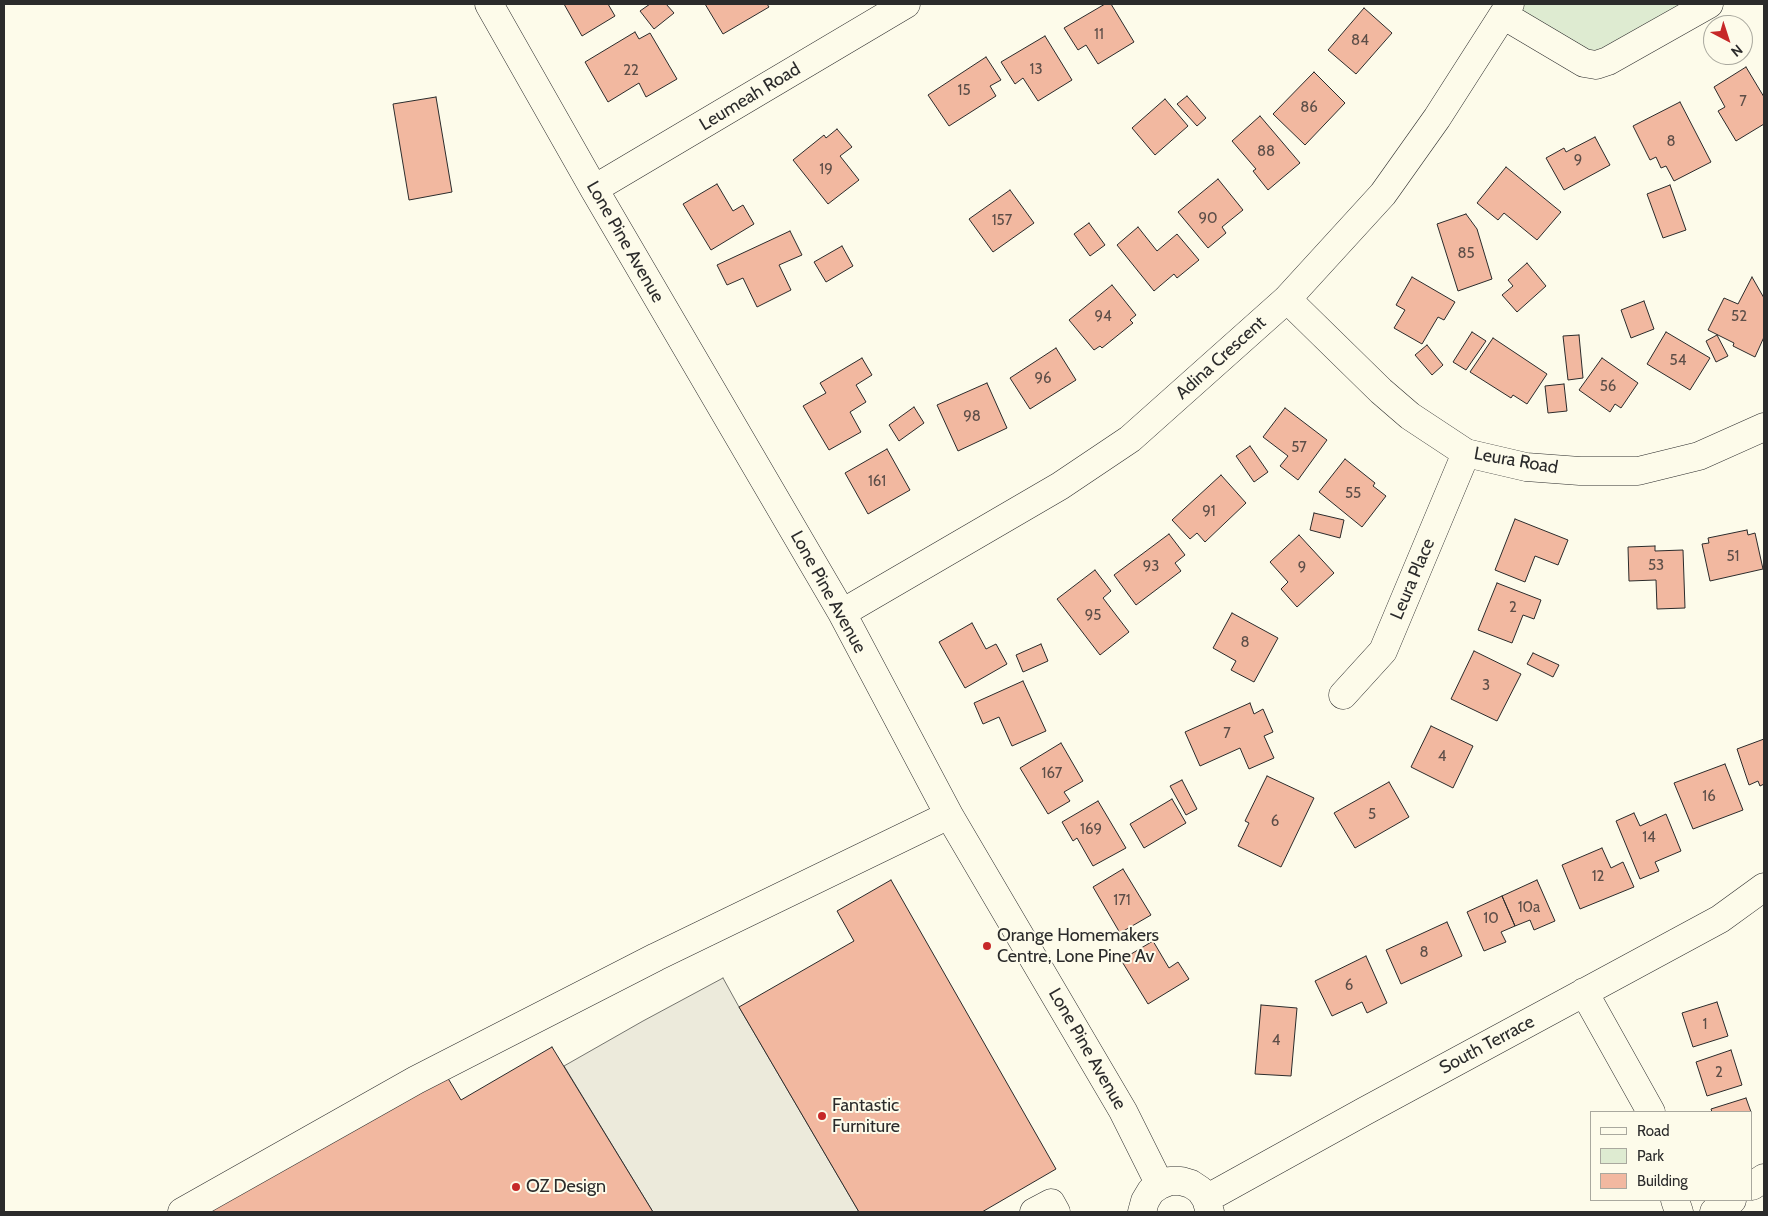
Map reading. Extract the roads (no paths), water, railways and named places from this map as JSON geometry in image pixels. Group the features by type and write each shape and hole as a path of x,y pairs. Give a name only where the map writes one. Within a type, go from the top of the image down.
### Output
{"street":[{"name":"Lone Pine Avenue","path":"490,4 594,189 842,613 949,814 1123,1111 1160,1185"},
{"name":"Leumeah Road","path":"594,189 906,4"},
{"path":"1506,9 1584,63 1596,65 1608,61 1709,4"},
{"name":"Adina Crescent","path":"842,613 1060,486 1130,440 1287,299 1383,194 1437,118 1506,9"},
{"name":"Leura Road","path":"1287,299 1402,410 1466,453 1526,467 1580,471 1638,471 1699,456 1764,427"},
{"name":"Leura Place","path":"1343,695 1382,651 1466,453"},
{"path":"182,1212 416,1080 656,957 949,814"},
{"name":"South Terrace","path":"1208,1205 1584,992 1720,919 1764,886"},
{"path":"1584,992 1650,1111"},
{"path":"1753,1185 1764,1178"},
{"path":"1142,1212 1145,1201 1151,1191 1170,1181 1181,1181 1191,1184 1200,1190 1208,1205"},
{"path":"1714,1212 1730,1201"},
{"path":"1034,1212 1051,1203 1056,1212"}],"place":[{"name":"Orange Homemakers Centre, Lone Pine Av","path":"987,946"},
{"name":"Fantastic Furniture","path":"822,1116"},
{"name":"OZ Design","path":"516,1187"}]}
